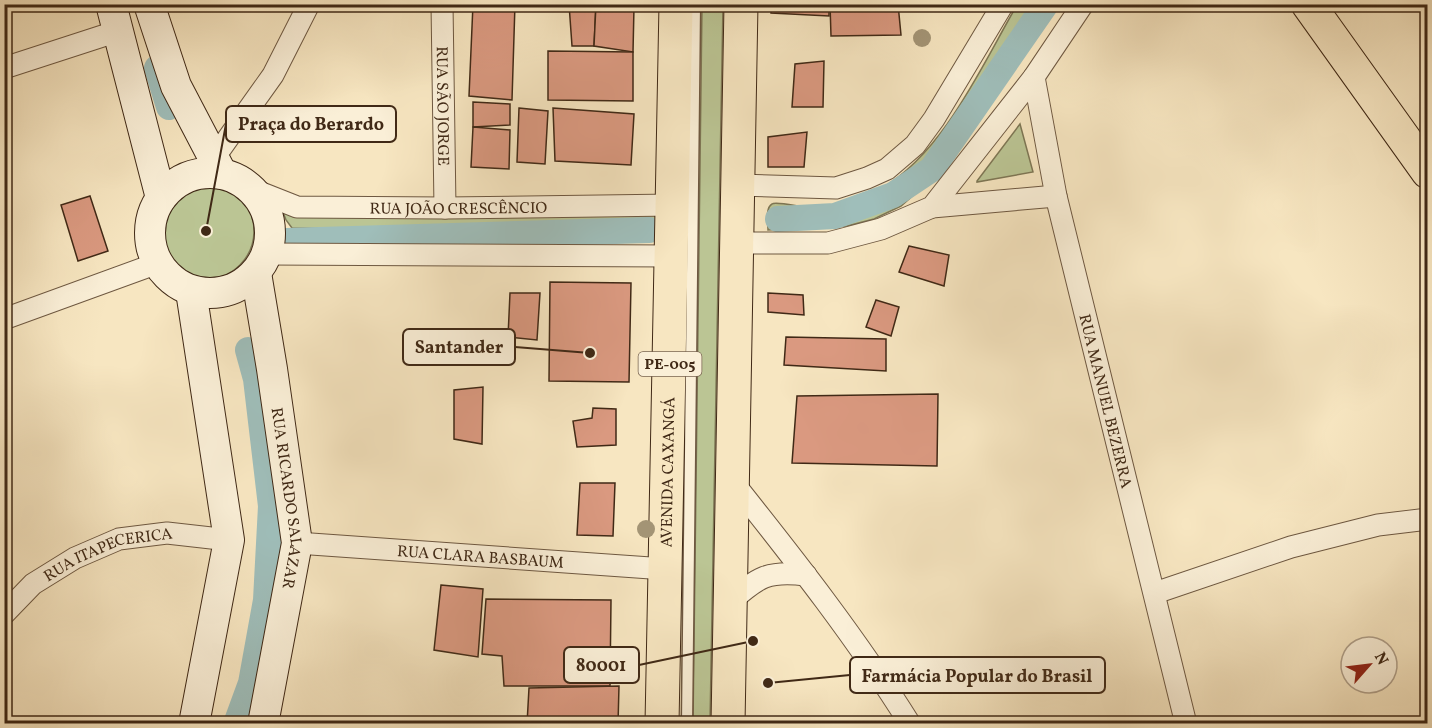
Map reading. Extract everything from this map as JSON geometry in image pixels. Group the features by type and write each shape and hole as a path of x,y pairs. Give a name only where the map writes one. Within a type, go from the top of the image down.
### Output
{"main road":[{"name":"AVENIDA CAXANGÁ","path":"662,723 676,4"},
{"path":"728,723 741,4"},
{"path":"1308,4 1428,172"}],"street":[{"path":"149,4 177,86 218,166 249,188 261,201 268,218 270,236 261,263 242,285 226,292 208,294 191,291 166,275 151,247 150,230 153,213 161,198 173,185 218,166 273,75 309,4"},
{"name":"RUA SÃO JORGE","path":"442,4 445,208"},
{"path":"738,185 836,188 887,169 915,145 934,120 1003,4"},
{"path":"932,207 1034,77 1083,4"},
{"path":"4,68 115,18 161,198"},
{"name":"RUA MANUEL BEZERRA","path":"1034,77 1056,196 1186,723"},
{"name":"RUA JOÃO CRESCÊNCIO","path":"249,188 297,207 672,205"},
{"path":"737,243 828,243 881,229 932,207 1056,196"},
{"path":"261,263 672,256"},
{"path":"4,319 158,263"},
{"name":"RUA RICARDO SALAZAR","path":"261,263 272,369 297,543 263,723"},
{"path":"191,291 229,540 194,723"},
{"path":"732,481 806,575 876,670 910,723"},
{"path":"1155,593 1291,548 1378,525 1428,519"},
{"name":"RUA ITAPECERICA","path":"4,614 33,584 75,558 119,539 167,533 229,540"},
{"name":"RUA CLARA BASBAUM","path":"297,543 666,569"},
{"path":"730,602 748,585 769,574 806,575"}],"lane":[{"path":"687,723 695,4"}],"green space":[{"path":"702,5 723,5 710,723 693,724"},
{"path":"1017,5 1058,5 935,176 901,206 874,219 847,226 768,230 768,212 772,204 817,207 846,203 874,193 904,172 924,153 960,106"},
{"path":"1020,124 1033,172 977,182 977,181"},
{"path":"206,183 224,187 240,197 250,213 254,231 250,249 240,265 224,275 206,279 188,275 172,265 162,249 158,231 162,213 172,197 188,187"},
{"path":"281,207 659,214 658,236 292,228"}],"building":[{"path":"473,4 515,4 512,100 469,96"},
{"path":"569,4 596,4 594,46 572,46"},
{"path":"596,4 634,7 633,52 594,46"},
{"path":"771,4 829,4 829,16 771,13"},
{"path":"830,4 898,4 901,35 831,36"},
{"path":"548,51 633,52 633,101 548,100"},
{"path":"824,61 823,107 792,107 795,64"},
{"path":"473,102 510,104 510,125 473,127"},
{"path":"519,108 548,111 545,164 517,162"},
{"path":"553,108 634,114 631,165 555,161"},
{"path":"473,127 510,130 509,169 471,167"},
{"path":"807,132 804,167 768,167 768,137"},
{"path":"90,196 108,251 78,261 61,205"},
{"path":"909,246 949,255 944,286 899,272"},
{"path":"550,282 631,283 629,382 549,381"},
{"path":"510,293 540,293 537,340 508,337"},
{"path":"768,293 803,295 804,315 768,312"},
{"path":"876,300 899,307 891,336 866,327"},
{"path":"786,337 886,339 886,371 784,365"},
{"path":"483,387 482,444 454,439 454,390"},
{"path":"938,394 937,466 792,463 797,396"},
{"path":"593,408 616,409 616,445 577,447 573,421 592,418"},
{"path":"580,483 615,483 613,536 577,535"},
{"path":"441,585 483,589 478,657 434,650"},
{"path":"486,599 611,600 610,686 504,686 502,656 482,654"},
{"path":"619,686 618,724 527,724 529,688"}],"waterway":[{"path":"778,219 835,216 893,195 932,169 1046,4"},
{"path":"157,68 169,107"},
{"path":"286,241 649,230"},
{"path":"236,724 251,683 266,600 271,506 256,379 248,350"}],"place":[{"name":"Praça do Berardo","path":"206,231"},
{"name":"Santander","path":"590,353"},
{"name":"80001","path":"753,641"},
{"name":"Farmácia Popular do Brasil","path":"768,683"}]}
